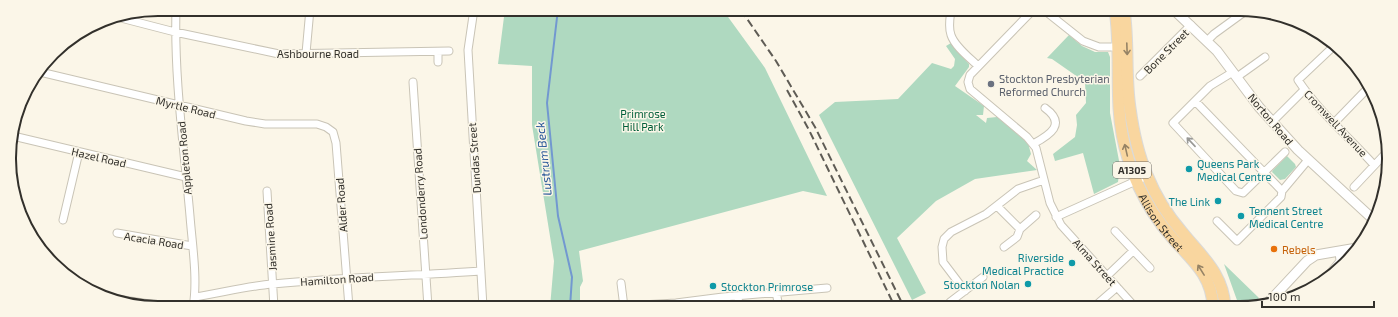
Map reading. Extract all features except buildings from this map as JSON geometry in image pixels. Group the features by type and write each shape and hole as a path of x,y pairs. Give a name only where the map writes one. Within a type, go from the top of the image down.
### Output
{"main road":[{"name":"Allison Street","path":"1116,16 1119,109 1125,152 1136,180 1152,211 1162,226 1199,266 1211,289 1212,301"},
{"name":"Allison Street","path":"1125,16 1130,107 1137,145 1147,176 1171,218 1212,267 1219,280 1225,301"}],"street":[{"name":"Appleton Road","path":"176,16 176,67 192,246 195,301"},
{"path":"306,53 309,16"},
{"name":"Dundas Street","path":"473,16 468,50 483,301"},
{"path":"951,16 951,36 958,47 978,66"},
{"path":"1027,16 978,66 970,75 968,82 970,90 1028,137 1033,144 1048,136 1055,128 1056,121 1053,113 1045,108"},
{"path":"1051,16 1082,41 1099,47 1118,47"},
{"name":"Norton Road","path":"1181,16 1207,41 1272,122 1308,160 1369,217"},
{"path":"1207,41 1239,16"},
{"name":"Ashbourne Road","path":"128,20 175,32 278,54 449,51"},
{"name":"Bone Street","path":"1140,76 1191,25"},
{"name":"Cromwell Avenue","path":"1331,49 1298,80 1304,90 1374,165"},
{"path":"438,52 438,62"},
{"path":"1266,58 1210,86 1173,123 1236,191 1243,193 1285,152"},
{"name":"Myrtle Road","path":"44,73 246,121 265,124 317,124 326,127 332,132"},
{"name":"Londonderry Road","path":"413,82 427,301"},
{"path":"1272,122 1304,90"},
{"path":"1334,123 1365,91"},
{"path":"1195,101 1282,191"},
{"name":"Alder Road","path":"332,132 336,143 348,301"},
{"name":"Hazel Road","path":"18,137 186,177"},
{"name":"Alma Street","path":"1033,144 1036,148 1050,203 1056,217 1061,225 1130,301"},
{"path":"63,220 79,152"},
{"path":"1354,187 1382,157"},
{"path":"1216,221 1237,241 1281,197 1282,191 1308,160"},
{"path":"1056,217 1147,176"},
{"path":"965,291 943,262 942,247 944,239 951,232 998,206 1018,189 1044,180"},
{"name":"Jasmine Road","path":"267,191 273,301"},
{"path":"998,206 1020,229"},
{"path":"1004,248 1017,237 1020,229 1036,215"},
{"path":"1115,231 1150,268"},
{"name":"Acacia Road","path":"117,233 192,246"},
{"path":"1274,296 1307,261 1316,255 1349,249"},
{"path":"1107,276 1133,250"},
{"path":"1339,251 1340,259"},
{"name":"Hamilton Road","path":"195,297 272,284 347,278 481,271"},
{"path":"951,301 983,277"},
{"path":"622,283 624,301"},
{"path":"1101,301 1117,287"},
{"path":"694,301 827,288"},
{"path":"776,292 778,301"},
{"path":"738,296 738,301"}],"green space":[{"name":"Primrose Hill Park","path":"504,16 727,16 765,68 827,196 803,191 579,251 583,281 580,287 580,301 551,301 554,261 532,125 532,66 498,64"},
{"path":"1069,35 1082,46 1095,52 1108,52 1110,57 1110,113 1120,166 1118,182 1094,194 1083,153 1055,161 1053,154 1075,137 1077,125 1076,115 1086,103 1085,82 1052,59 1047,58"},
{"path":"951,43 969,64 969,67 955,86 984,106 983,115 976,115 986,123 987,118 997,117 1028,143 1031,154 1027,161 1037,170 975,179 936,201 897,238 926,293 912,300 819,115 835,102 898,99 932,63 951,69 954,66 955,59 946,46"},
{"path":"1287,156 1296,167 1285,179 1280,180 1272,172"},
{"path":"1224,264 1259,298 1257,300 1237,301"}],"waterway":[{"name":"Lustrum Beck","path":"557,16 547,103 558,216 572,277 570,301"}],"railway":[{"path":"745,16 776,61 815,127 901,301"},
{"path":"787,90 809,130 892,301"}],"place":[{"name":"Stockton Presbyterian Reformed Church","path":"991,84"},
{"name":"Queens Park Medical Centre","path":"1189,169"},
{"name":"The Link","path":"1218,201"},
{"name":"Tennent Street Medical Centre","path":"1241,216"},
{"name":"Rebels","path":"1274,249"},
{"name":"Riverside Medical Practice","path":"1072,263"},
{"name":"Stockton Nolan","path":"1028,284"},
{"name":"Stockton Primrose","path":"713,286"}]}
